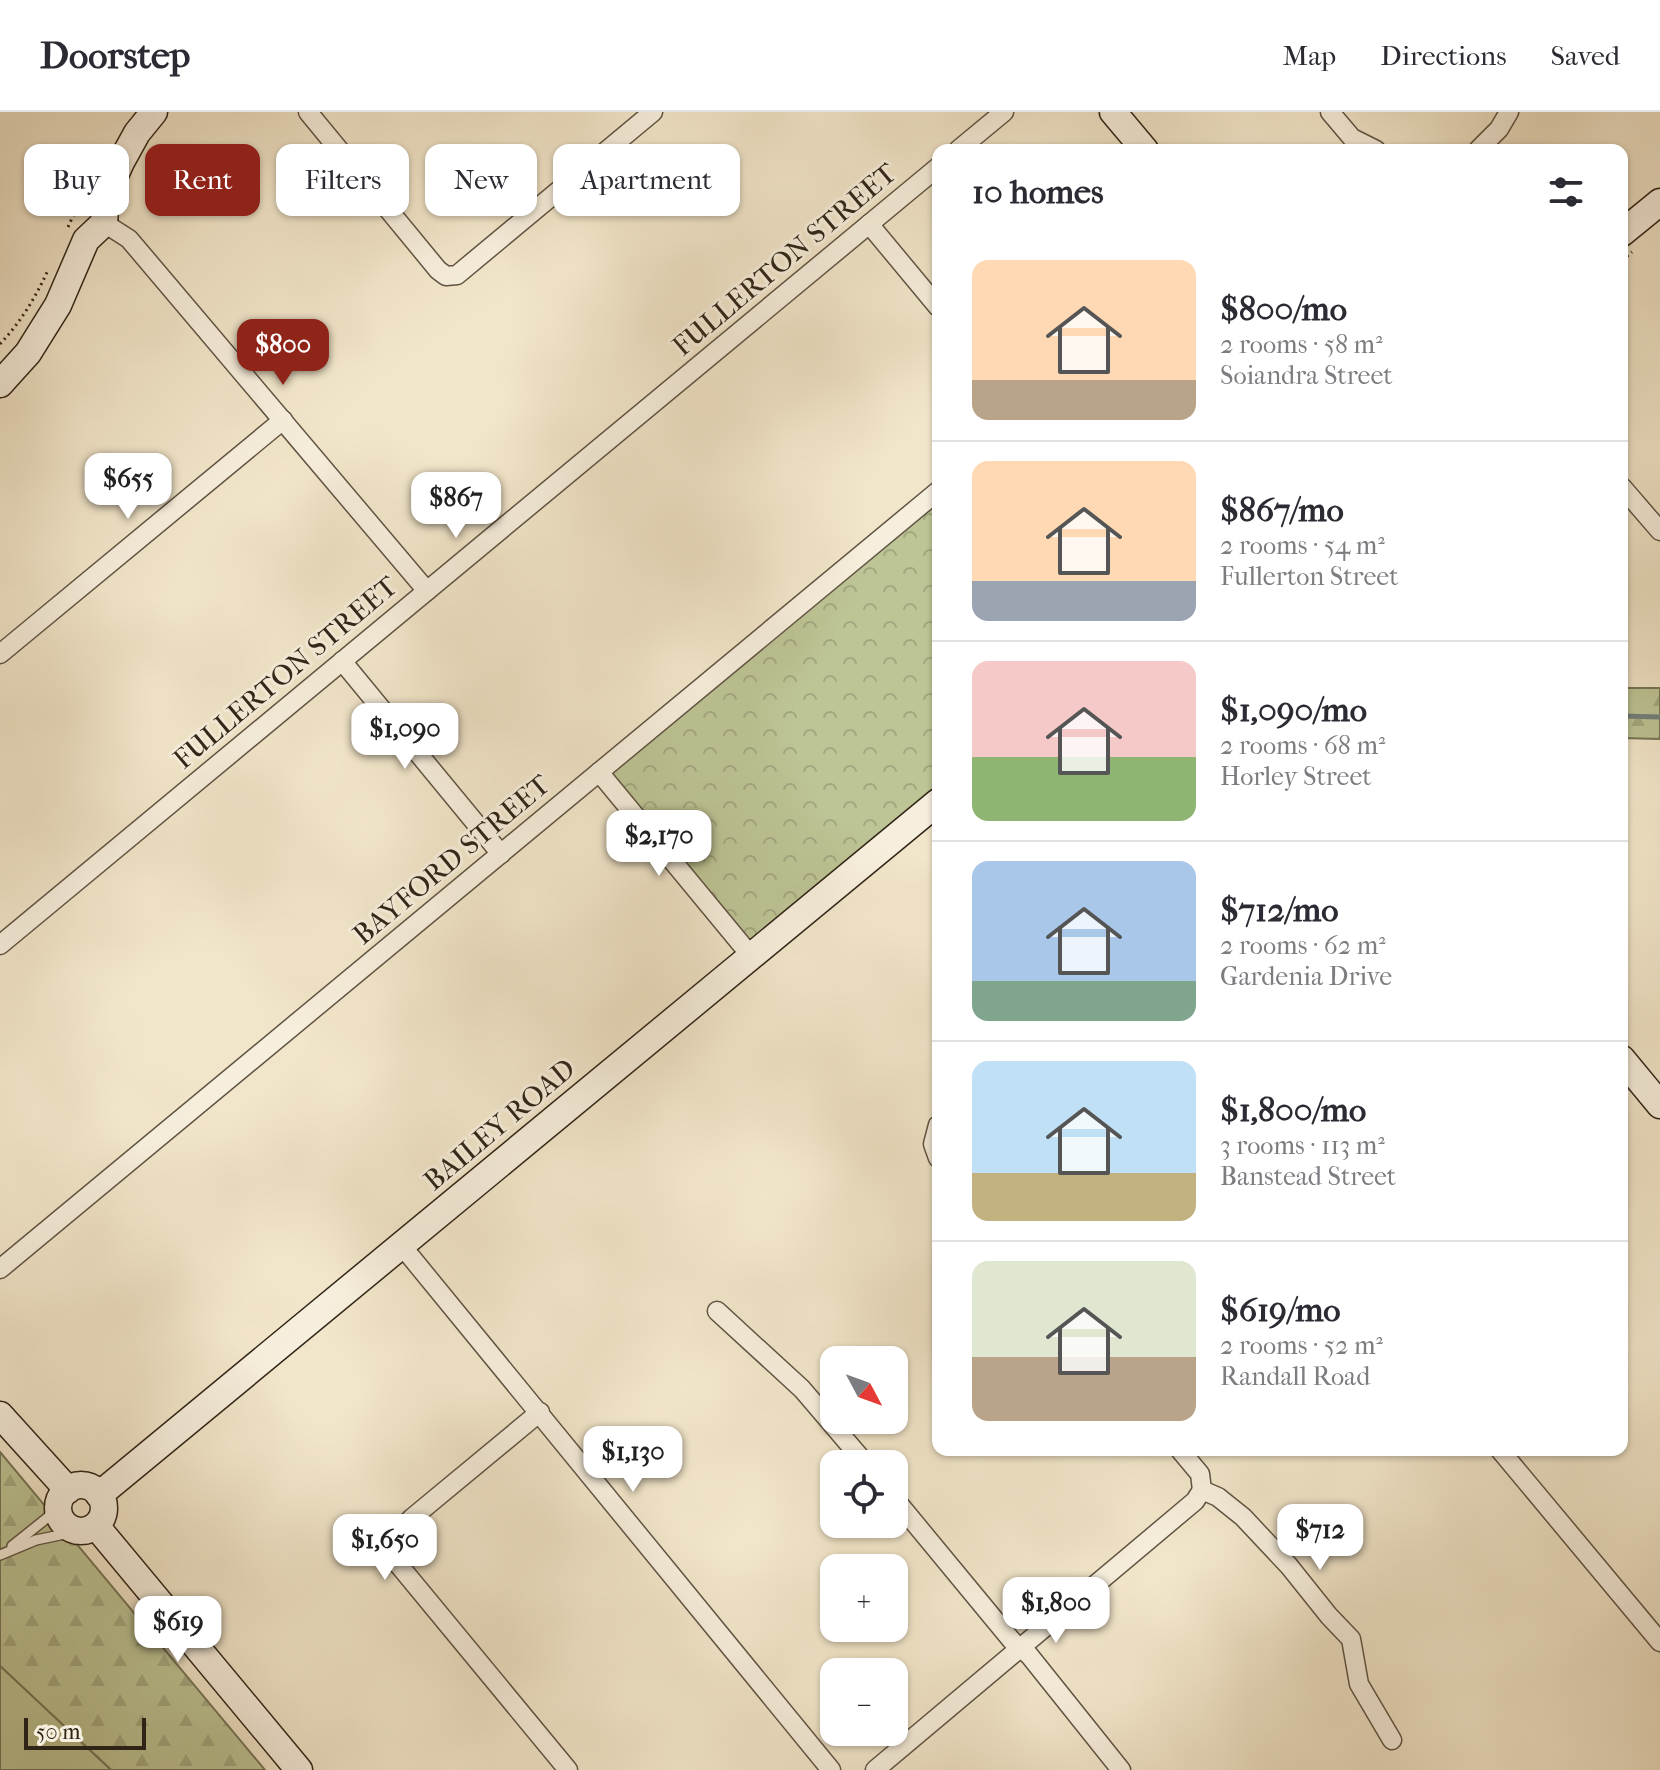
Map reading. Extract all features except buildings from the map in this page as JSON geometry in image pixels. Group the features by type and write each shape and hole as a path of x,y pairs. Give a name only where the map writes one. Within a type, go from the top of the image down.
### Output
{"street":[{"path":"0,384 28,353 58,305 86,240 104,223 106,195 121,162 137,133 154,112"},
{"path":"308,112 446,276 457,275 653,112"},
{"path":"965,144 1004,112"},
{"path":"1113,112 1140,144"},
{"path":"1330,112 1352,138 1364,144"},
{"path":"1486,144 1509,112"},
{"name":"FULLERTON STREET","path":"0,945 932,172"},
{"path":"1628,228 1660,202"},
{"path":"104,223 129,239 427,591"},
{"path":"869,224 932,300"},
{"path":"0,654 283,420"},
{"path":"1628,494 1660,531"},
{"name":"BAYFORD STREET","path":"0,1269 932,496"},
{"path":"342,661 501,854"},
{"path":"599,772 751,956"},
{"name":"BAILEY ROAD","path":"99,1495 932,807"},
{"path":"1628,1066 1660,1105"},
{"path":"402,1246 831,1770"},
{"path":"717,1311 802,1389 854,1450"},
{"path":"540,1412 412,1518 395,1535 391,1546 393,1558 409,1580 568,1770"},
{"path":"0,1415 63,1497"},
{"path":"875,1770 1195,1501 1202,1490 1200,1474 1185,1456"},
{"path":"1505,1456 1660,1642"},
{"path":"88,1528 104,1513 104,1505 99,1495 90,1487 83,1486 63,1497 59,1512 66,1525 88,1528 299,1770"},
{"path":"1202,1490 1218,1497 1243,1517 1351,1639 1359,1684 1392,1740"},
{"path":"908,1515 1013,1642 1029,1655 1121,1770"}],"lane":[{"path":"1,1554 35,1529 63,1497"},
{"path":"1,1554 36,1540 88,1528"}],"path":[{"path":"66,232 73,216"},
{"path":"0,344 37,295 48,270"}],"green space":[{"path":"932,496 932,807 751,956 599,772"},
{"path":"1628,688 1660,688 1660,739 1628,738"},
{"path":"0,1452 265,1770 111,1770 0,1666"},
{"path":"0,1666 111,1770 0,1770"}],"waterway":[{"path":"1628,716 1660,717"}]}
